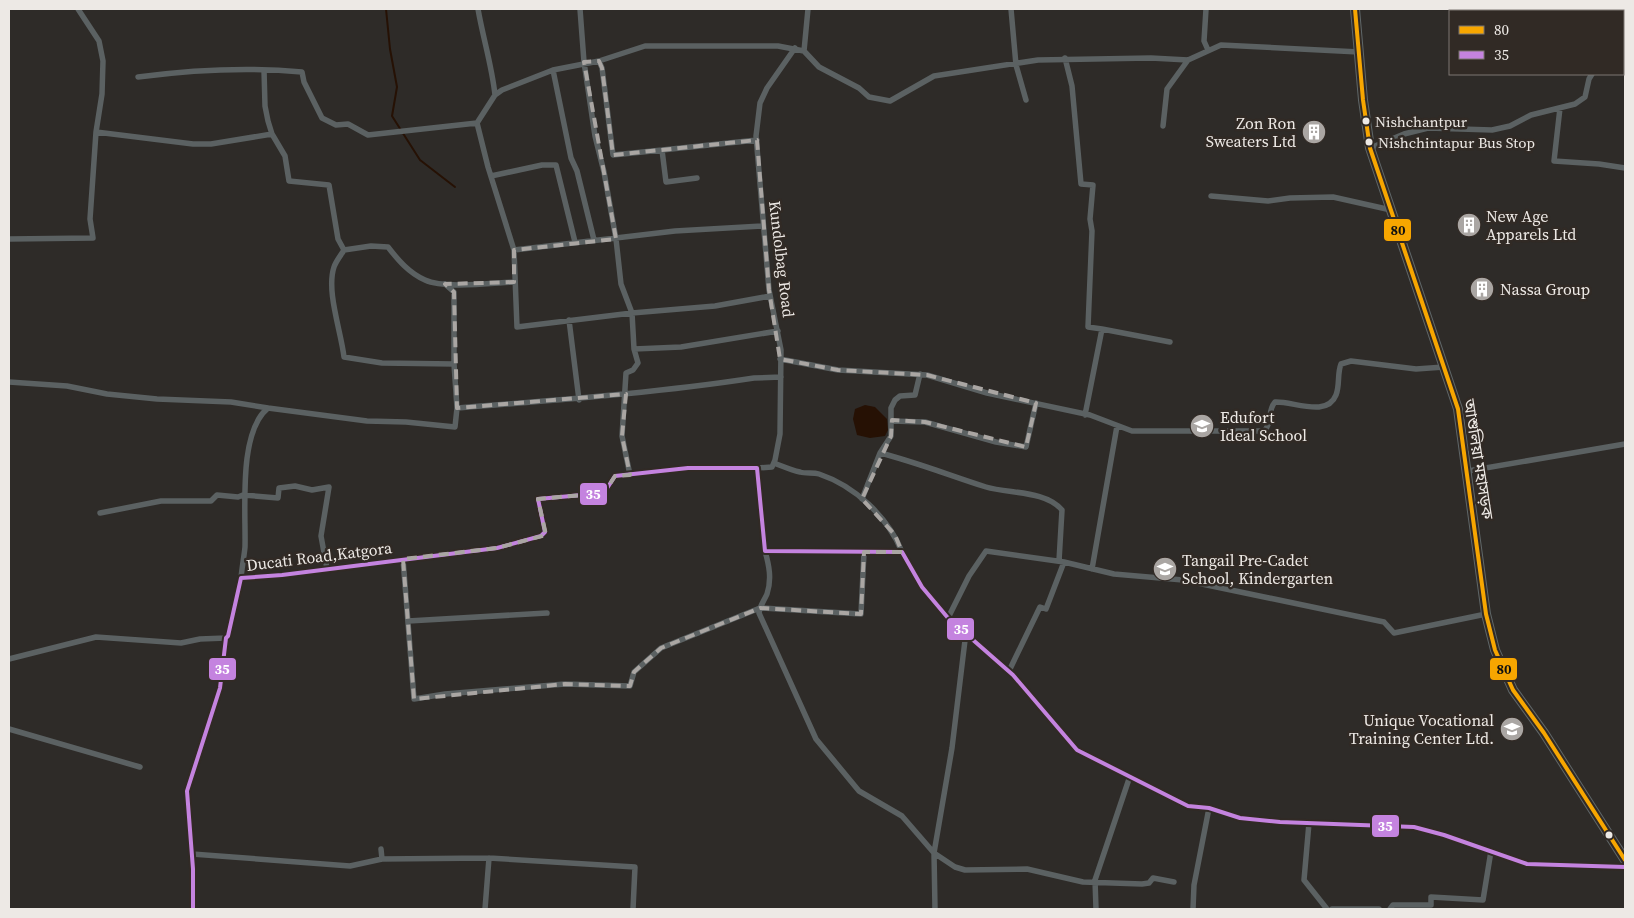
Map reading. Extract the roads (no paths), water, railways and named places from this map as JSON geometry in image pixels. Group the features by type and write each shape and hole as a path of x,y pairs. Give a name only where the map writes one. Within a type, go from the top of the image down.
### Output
{"highway":[{"name":"আশুলিয়া মহাসড়ক","path":"1355,9 1370,148 1458,408 1486,614 1495,650 1513,690 1544,733 1625,860"}],"street":[{"path":"9,240 93,238 90,219 96,132 102,94 102,61 98,41 78,9"},
{"path":"478,9 483,40 492,68 495,95"},
{"path":"580,9 584,62 595,136 604,172 616,239 621,284 632,313 634,348 638,363 633,370 626,373 622,436 630,474 688,468 772,467 774,463 800,472 816,473 832,479 862,499 888,525 922,587 948,618 1009,671 1077,750 1188,806 1209,808 1240,818 1414,827 1527,864 1625,867"},
{"path":"804,51 808,9"},
{"path":"1011,9 1016,65 1026,100"},
{"path":"1206,9 1204,41 1208,50"},
{"path":"1163,126 1167,89 1188,60 1221,45 1359,52"},
{"path":"770,296 714,306 632,313 517,327 514,250 477,124 495,95 502,90 553,70 584,62 598,61 645,46 768,46 795,48 804,51 819,67 859,88 869,97 890,101 934,76 1016,65 1038,60 1065,58 1151,58 1188,60"},
{"name":"Kundolbag Road","path":"774,463 780,434 780,359 778,331 770,296 762,226 756,140 760,103 767,88 795,48"},
{"path":"1065,58 1072,86 1081,184 1093,185 1090,219 1092,231 1088,327 1170,342"},
{"path":"598,61 602,68 613,155 756,140"},
{"path":"138,77 172,73 264,70 302,72 304,82 322,118 336,125 348,124 368,135 477,124"},
{"path":"264,70 265,106 272,134 285,156 289,181 329,185 338,239 344,250"},
{"path":"553,70 571,158 577,171 594,240"},
{"path":"1370,148 1404,134 1428,128 1492,130 1510,126 1532,115 1575,104 1585,97 1591,75"},
{"path":"1560,108 1554,161 1625,168"},
{"path":"96,132 193,144 211,144 272,134"},
{"path":"662,150 666,182 696,178"},
{"path":"491,176 542,165 556,165 575,242"},
{"path":"1211,196 1268,202 1290,198 1333,197 1391,210"},
{"path":"514,250 675,231 762,226"},
{"path":"344,250 370,246 388,247 399,262 427,281 445,284 514,282"},
{"path":"344,250 334,268 333,280 334,309 342,335 344,357 382,363 454,364"},
{"path":"9,382 67,386 107,394 157,399 231,402 367,421 406,422 455,427 457,408 454,364 454,292 445,284"},
{"path":"569,320 579,400"},
{"path":"1085,415 1102,329"},
{"path":"634,348 681,347 778,331"},
{"path":"780,359 838,370 920,374 1085,415 1138,431 1172,429 1264,431 1270,423 1272,405 1275,402 1317,407 1326,406 1333,402 1337,394 1341,364 1351,361 1416,369 1444,367"},
{"path":"862,499 880,453 891,436 891,408 895,400 900,396 915,395 920,374"},
{"path":"457,408 492,403 579,400 781,377"},
{"path":"891,421 925,422 996,442 1026,446 1036,403"},
{"path":"241,578 245,547 243,494 253,431 257,419 268,408"},
{"path":"1092,569 1117,426"},
{"path":"1468,471 1625,444"},
{"path":"880,453 954,475 986,487 1031,494 1058,506 1062,510 1062,562 1046,609 1040,607 1009,671"},
{"path":"757,468 765,551 770,569 767,594 759,613 816,739 859,791 902,816 934,853 954,867 964,870 1027,869 1058,878 1094,882 1142,884 1149,882 1153,878 1174,882"},
{"name":"Ducati Road,Katgora","path":"193,909 192,854 187,791 220,688 226,638 241,578 282,575 497,548 541,536 546,532 538,499 604,494 614,476 630,474"},
{"path":"100,513 161,500 211,501 217,496 238,497 243,494 278,498 279,488 295,486 312,490 328,487 321,536 327,569"},
{"path":"765,551 902,552"},
{"path":"948,618 969,576 986,551 1062,562 1114,574 1183,580 1384,622 1394,632 1486,614"},
{"path":"403,559 414,699 445,694 565,684 630,686 634,672 661,648 760,608 861,614 864,552"},
{"path":"408,621 547,613"},
{"path":"935,909 934,853 952,748 966,632"},
{"path":"9,659 96,637 181,643 200,639 226,638"},
{"path":"9,730 140,767"},
{"path":"1096,909 1094,882 1130,776"},
{"path":"1193,909 1194,885 1209,808"},
{"path":"1309,823 1304,880 1327,909"},
{"path":"381,850 382,859"},
{"path":"1390,909 1393,905 1431,905 1431,896 1483,900 1491,851"},
{"path":"192,854 350,866 382,859 489,858 635,867 634,909"},
{"path":"485,909 489,858"},
{"path":"1332,909 1379,909"}],"waterway":[{"path":"386,9 390,49 397,87 392,116 420,160 455,187"}],"place":[{"name":"Nishchantpur","path":"1366,121"},
{"name":"Zon Ron Sweaters Ltd","path":"1314,132"},
{"name":"Nishchintapur Bus Stop","path":"1369,142"},
{"name":"New Age Apparels Ltd","path":"1469,225"},
{"name":"Nassa Group","path":"1482,289"},
{"name":"Edufort Ideal School","path":"1202,426"},
{"name":"Tangail Pre-Cadet School, Kindergarten","path":"1165,569"},
{"name":"Unique Vocational Training Center Ltd.","path":"1512,729"}]}
